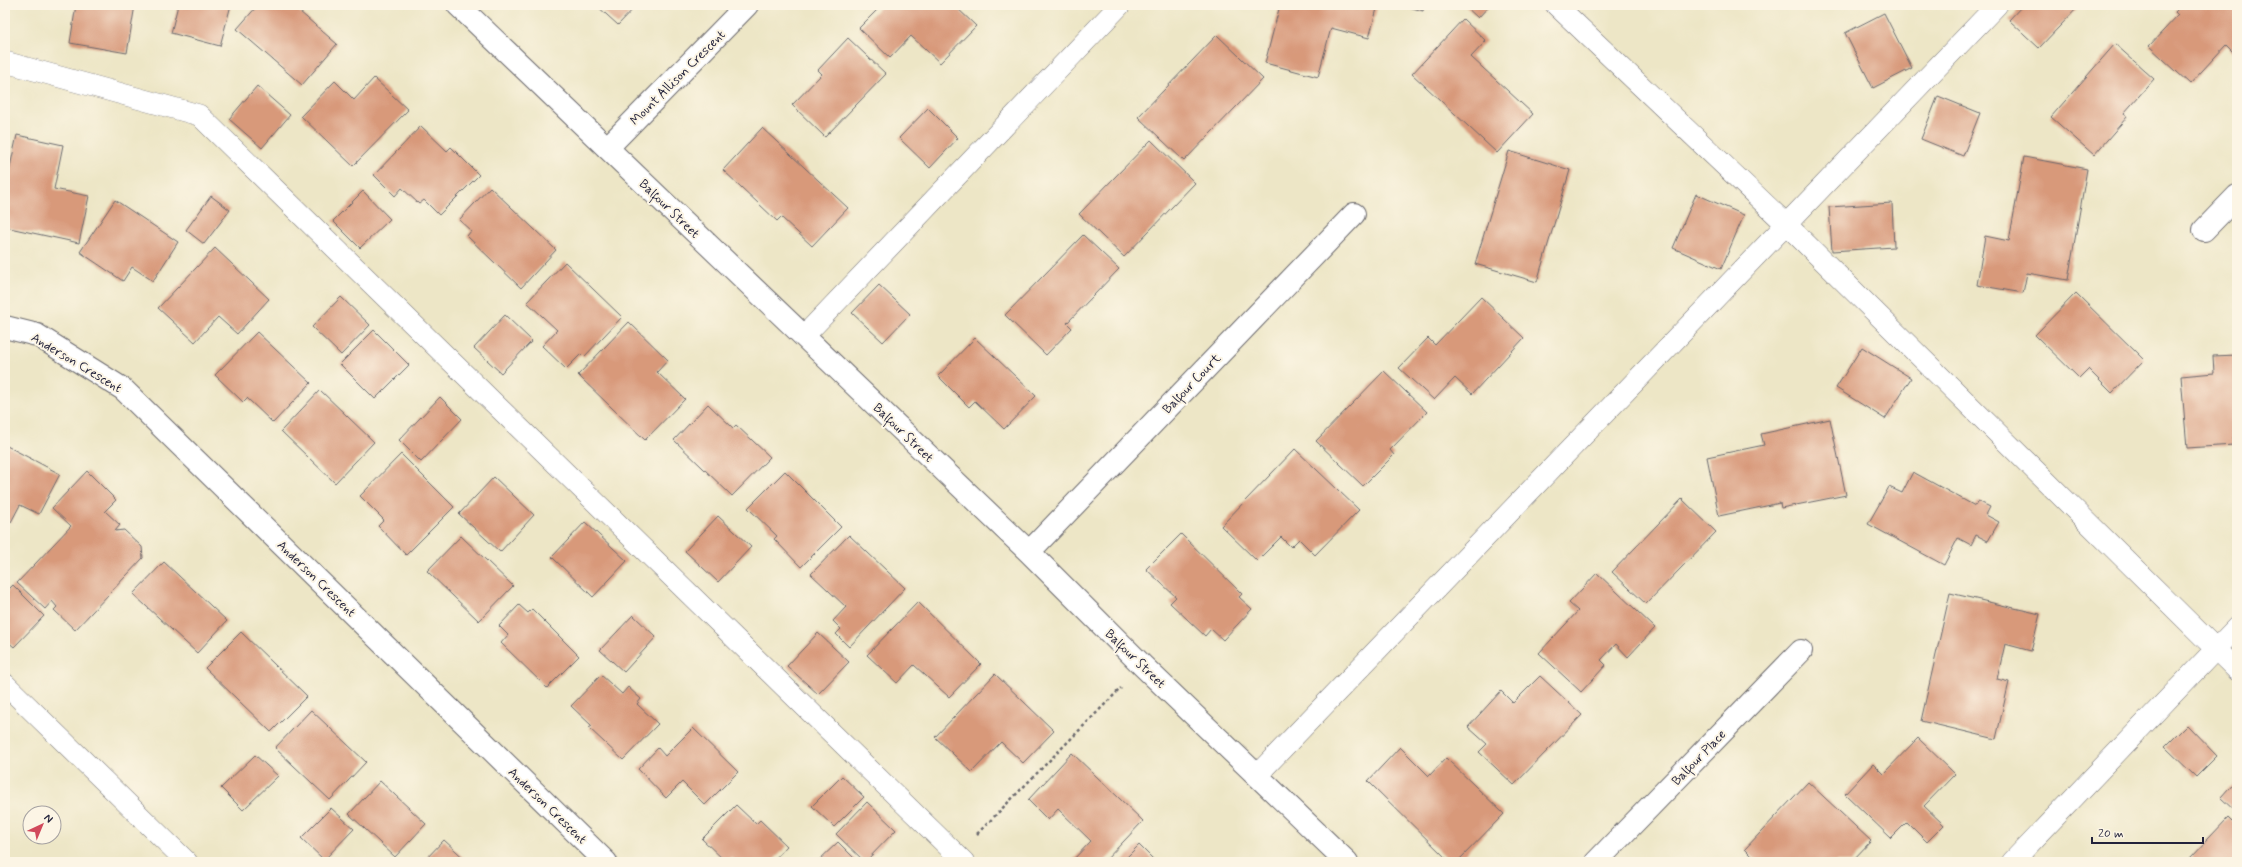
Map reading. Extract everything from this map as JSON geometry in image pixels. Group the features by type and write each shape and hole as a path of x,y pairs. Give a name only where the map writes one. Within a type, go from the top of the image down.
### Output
{"street":[{"name":"Balfour Street","path":"458,5 1029,552 1143,666 1347,862"},
{"name":"Mount Allison Crescent","path":"607,148 747,5"},
{"path":"2204,230 2237,196"},
{"name":"Balfour Court","path":"1029,552 1354,214"},
{"name":"Anderson Crescent","path":"5,326 37,335 123,389 606,862"},
{"name":"Balfour Place","path":"1596,862 1801,651"}],"lane":[{"path":"804,336 1120,5"},
{"path":"1556,5 1787,225 2215,650 2237,670"},
{"path":"1257,775 1997,5"},
{"path":"5,62 199,115 962,861"},
{"path":"2012,862 2237,627"},
{"path":"5,684 187,862"}],"path":[{"path":"962,861 970,842 1112,697"}],"building":[{"path":"76,5 135,5 127,53 70,43"},
{"path":"178,5 231,5 220,46 171,33"},
{"path":"258,5 292,5 337,44 302,85 237,29"},
{"path":"596,5 637,5 618,25"},
{"path":"882,5 954,5 976,26 940,63 911,36 890,58 859,28"},
{"path":"1280,5 1378,5 1369,38 1331,28 1318,77 1265,63"},
{"path":"1402,5 1424,5 1423,11"},
{"path":"1464,5 1490,5 1478,18"},
{"path":"2023,5 2080,5 2039,48 2009,20"},
{"path":"2182,5 2237,5 2237,56 2226,45 2190,84 2149,46 2178,15 2175,12"},
{"path":"1884,13 1912,68 1873,88 1845,33"},
{"path":"1463,19 1486,41 1471,57 1533,114 1497,153 1412,74"},
{"path":"1217,35 1263,79 1184,161 1138,117"},
{"path":"848,38 886,74 825,137 792,105 822,74 818,70"},
{"path":"2115,44 2154,79 2124,113 2127,117 2094,155 2051,117"},
{"path":"374,78 408,110 353,166 301,116 335,81 354,100"},
{"path":"257,86 290,115 262,148 229,119"},
{"path":"1938,96 1980,113 1963,156 1921,139"},
{"path":"928,108 958,138 930,168 899,138"},
{"path":"421,126 447,151 451,147 479,175 439,215 424,200 419,204 402,188 395,196 374,175"},
{"path":"762,128 848,208 812,246 781,217 777,221 723,170"},
{"path":"17,135 63,145 54,189 89,196 79,243 5,227 5,190"},
{"path":"1151,140 1195,183 1124,257 1079,214"},
{"path":"1509,151 1570,170 1537,282 1475,264"},
{"path":"2024,157 2087,169 2068,280 2027,273 2023,293 1977,285 1985,236 2009,241"},
{"path":"490,187 556,250 521,288 467,236 471,231 459,220"},
{"path":"363,191 390,219 360,248 333,221"},
{"path":"1696,194 1744,215 1721,269 1673,248"},
{"path":"211,196 230,210 204,244 186,230"},
{"path":"115,200 178,242 153,281 132,267 123,281 80,252"},
{"path":"1892,203 1894,247 1832,251 1829,207"},
{"path":"1083,235 1119,269 1067,323 1072,328 1046,355 1005,315"},
{"path":"215,248 269,299 237,334 218,317 195,342 158,308"},
{"path":"565,262 622,317 584,357 581,354 566,369 542,346 557,330 527,302"},
{"path":"879,285 910,314 883,342 852,313"},
{"path":"2076,293 2144,360 2112,393 2088,369 2079,378 2035,335"},
{"path":"341,297 370,325 341,355 312,327"},
{"path":"1481,297 1524,338 1472,394 1455,378 1434,400 1399,368 1428,338 1435,345"},
{"path":"505,315 532,341 501,373 474,348"},
{"path":"629,322 668,360 657,372 685,399 645,440 578,375"},
{"path":"374,330 409,365 375,399 340,364"},
{"path":"257,332 311,383 273,423 247,398 243,402 215,375"},
{"path":"975,338 1036,396 1004,429 975,401 969,407 938,376"},
{"path":"1862,347 1911,378 1885,419 1836,388"},
{"path":"2237,355 2237,437 2233,437 2234,445 2187,448 2181,376 2214,373 2213,356"},
{"path":"1384,371 1427,412 1390,450 1394,455 1363,486 1316,441"},
{"path":"320,390 374,442 335,483 281,431"},
{"path":"440,397 462,419 421,462 399,440"},
{"path":"708,404 733,428 736,425 770,457 732,496 674,440"},
{"path":"1830,419 1846,495 1781,508 1780,503 1719,516 1707,457 1764,445 1761,434"},
{"path":"5,445 60,474 39,514 20,505 11,522 5,518"},
{"path":"1295,449 1359,510 1315,555 1299,539 1291,547 1281,537 1257,561 1221,526"},
{"path":"401,454 454,507 406,555 378,526 384,520 360,496"},
{"path":"87,471 116,500 105,511 120,525 115,531 124,530 142,547 143,558 75,630 54,610 57,607 52,601 45,609 17,583 71,526 52,508"},
{"path":"785,471 841,527 801,567 774,539 777,536 748,508"},
{"path":"1913,472 1975,506 1978,501 1990,507 1986,515 1999,522 1988,541 1976,535 1971,545 1958,538 1944,565 1868,524 1889,487 1902,493"},
{"path":"494,477 534,515 500,552 459,514"},
{"path":"1682,499 1716,532 1646,604 1612,572"},
{"path":"718,516 751,547 718,582 685,551"},
{"path":"585,522 627,561 593,597 552,557"},
{"path":"1181,534 1242,594 1239,597 1252,609 1223,640 1211,629 1205,636 1170,603 1176,597 1146,569"},
{"path":"849,535 905,588 849,647 836,634 841,629 833,621 846,607 811,574"},
{"path":"461,536 513,586 479,621 427,571"},
{"path":"164,562 227,621 197,653 133,594"},
{"path":"1597,573 1655,628 1628,657 1616,644 1601,660 1606,665 1581,692 1539,653 1578,611 1569,603"},
{"path":"13,585 44,616 14,647 5,639 5,593"},
{"path":"1950,593 2040,614 2031,651 2005,644 1997,679 2009,682 1996,739 1921,721"},
{"path":"918,602 981,664 949,697 914,665 897,683 867,655"},
{"path":"519,605 528,613 532,609 579,656 547,688 501,643 508,635 499,626"},
{"path":"633,615 656,637 624,672 600,650"},
{"path":"241,632 307,696 271,732 205,668"},
{"path":"818,633 849,662 818,694 787,666"},
{"path":"995,674 1054,731 1023,763 1001,742 972,772 935,737"},
{"path":"601,675 622,694 628,687 641,699 637,704 658,724 623,760 589,728 592,726 571,706"},
{"path":"1540,676 1582,715 1514,785 1479,752 1487,744 1468,727 1501,691 1513,703"},
{"path":"311,710 366,762 330,800 275,748"},
{"path":"2187,725 2217,756 2196,777 2165,747"},
{"path":"693,728 738,772 705,805 682,782 666,798 638,769 658,748 665,756"},
{"path":"1918,738 1955,774 1924,806 1944,825 1927,842 1907,822 1891,838 1845,794 1873,764 1883,774"},
{"path":"1400,747 1429,776 1446,758 1504,814 1457,862 1450,862 1368,781"},
{"path":"1072,753 1143,821 1104,862 1071,862 1091,841 1058,809 1048,820 1028,800"},
{"path":"255,755 278,776 243,810 221,788"},
{"path":"842,776 864,797 834,827 812,806"},
{"path":"2237,779 2237,812 2221,797"},
{"path":"380,781 426,824 395,857 349,814"},
{"path":"1808,782 1871,841 1851,862 1758,862 1745,849"},
{"path":"867,802 896,830 865,862 836,834"},
{"path":"736,805 756,824 760,820 787,846 772,862 737,862 731,857 726,862 702,839"},
{"path":"331,808 354,829 324,860 301,838"},
{"path":"2228,818 2237,827 2237,862 2193,862 2190,858"},
{"path":"444,840 468,862 423,862"},
{"path":"838,842 858,862 817,862"},
{"path":"1139,845 1156,862 1122,862"}]}
